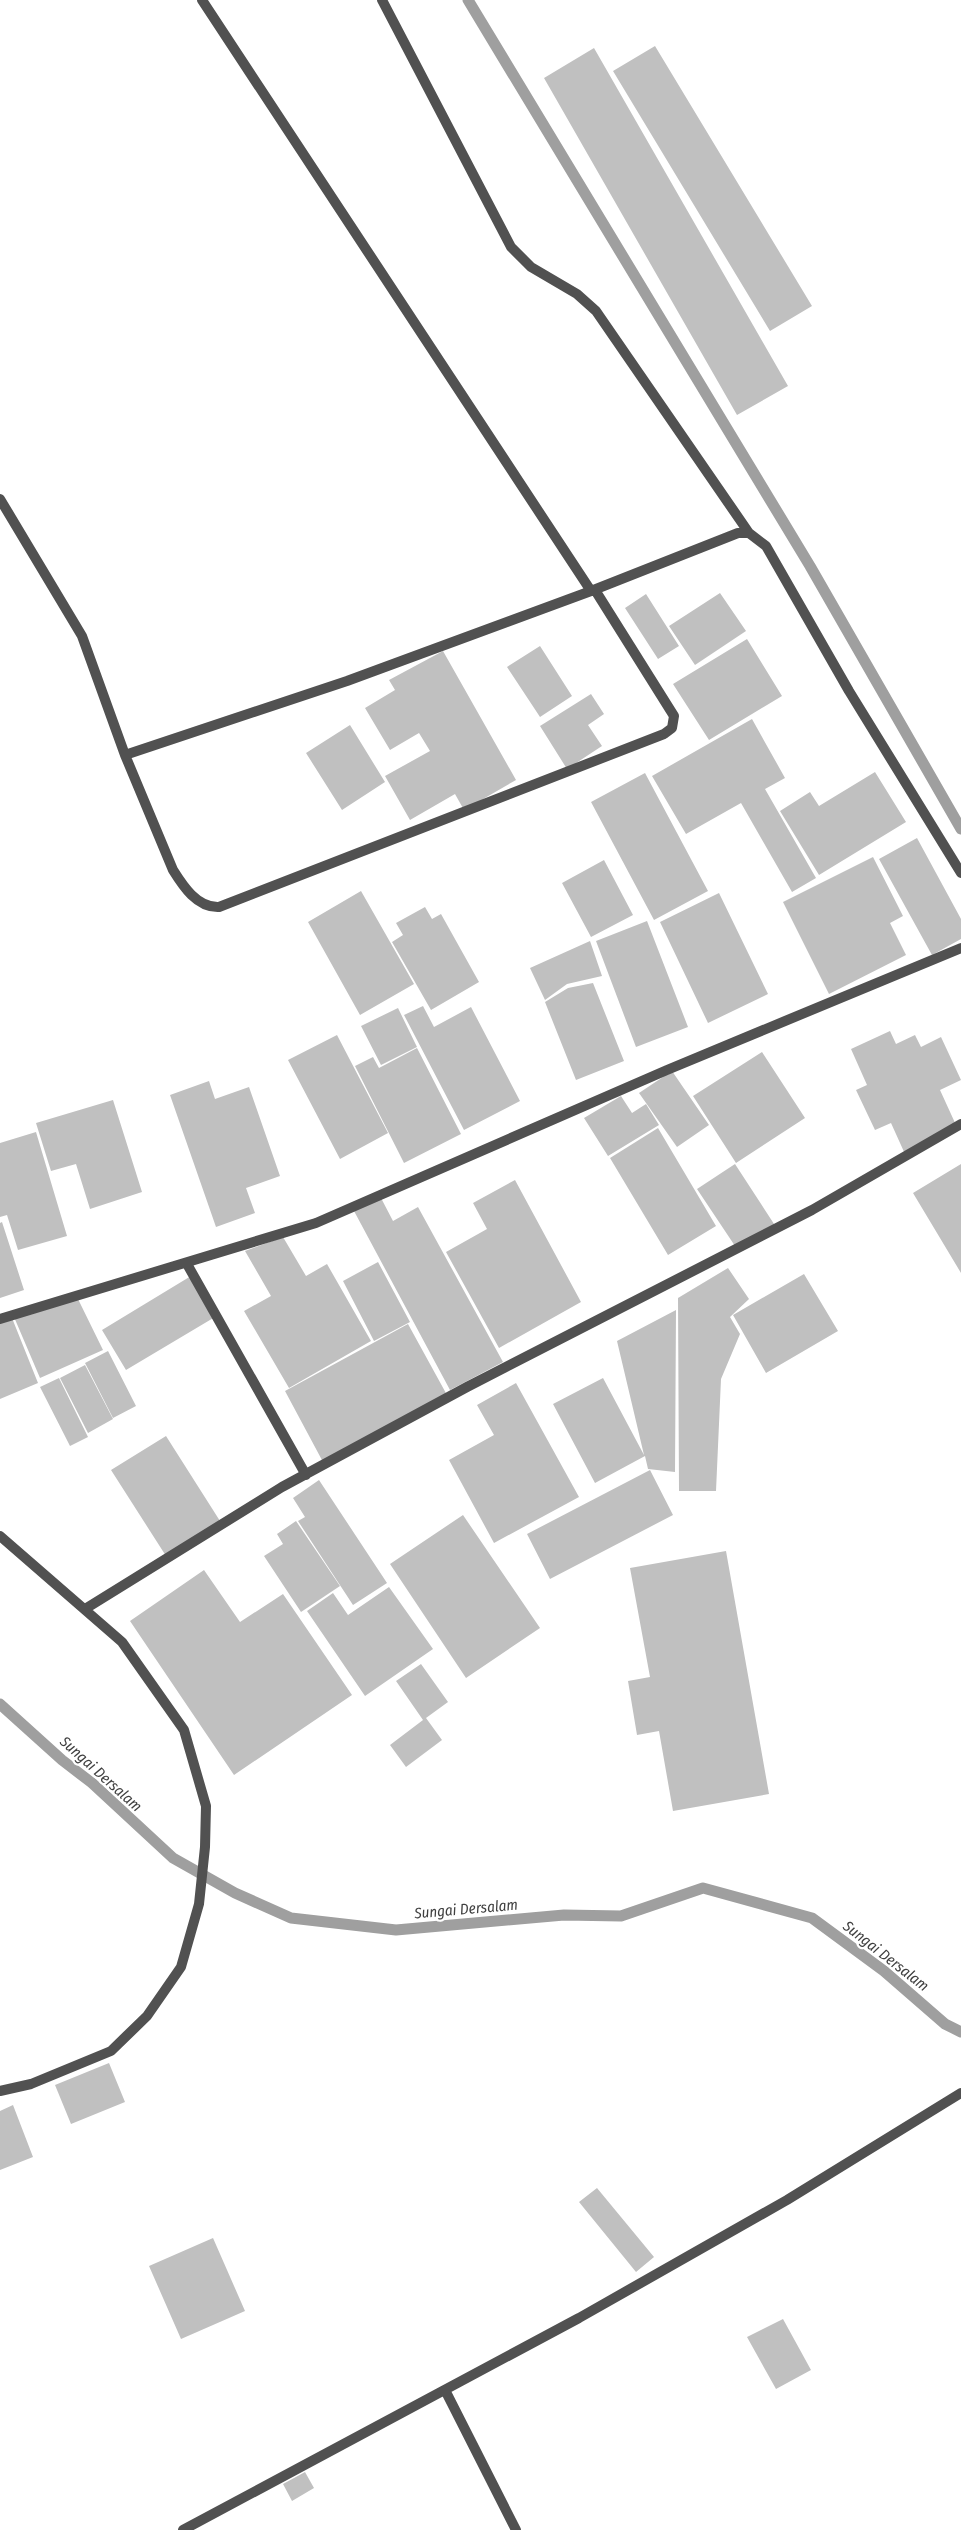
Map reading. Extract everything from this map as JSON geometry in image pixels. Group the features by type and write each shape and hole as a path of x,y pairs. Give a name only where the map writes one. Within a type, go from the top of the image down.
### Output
{"street":[{"path":"0,498 82,636 125,755 173,870 182,885 204,905 219,907 656,737 672,728 675,723 674,716 593,591 202,0"},
{"path":"382,0 511,248 531,267 577,294 596,311 749,533 766,546 849,691 961,873"},
{"path":"125,755 347,681 593,591 738,533 749,533"},
{"path":"0,1319 316,1224 668,1070 961,948"},
{"path":"85,1609 306,1474 467,1387 812,1210 961,1124"},
{"path":"187,1264 306,1474"},
{"path":"0,1536 122,1642 184,1730 206,1806 205,1847 199,1904 181,1967 147,2016 111,2051 32,2084 0,2091"},
{"path":"183,2530 579,2318 787,2200 961,2093"},
{"path":"445,2390 516,2530"}],"building":[{"path":"655,46 812,306 770,331 613,71"},
{"path":"594,48 788,386 737,415 544,78"},
{"path":"720,593 746,631 695,665 669,626"},
{"path":"646,594 679,646 658,659 625,608"},
{"path":"747,639 782,696 709,740 673,684"},
{"path":"540,646 572,696 540,717 507,667"},
{"path":"443,651 516,780 464,810 455,794 410,820 385,776 430,751 419,733 390,750 365,708 395,690 389,680"},
{"path":"591,694 604,714 588,725 602,746 567,769 540,726"},
{"path":"752,719 785,778 765,789 816,878 792,892 741,803 686,834 652,776"},
{"path":"350,725 385,782 342,810 306,753"},
{"path":"875,772 906,822 819,875 780,811 810,792 819,806"},
{"path":"645,773 708,891 654,920 591,802"},
{"path":"917,838 961,919 961,939 932,955 879,859"},
{"path":"873,857 903,916 890,923 906,955 829,994 783,902"},
{"path":"604,860 633,915 591,937 562,883"},
{"path":"361,891 414,984 360,1015 308,922"},
{"path":"719,893 768,994 708,1023 660,922"},
{"path":"425,907 432,919 441,914 479,982 431,1010 392,942 403,935 396,923"},
{"path":"647,921 688,1027 636,1047 596,941"},
{"path":"590,941 602,976 567,984 545,1000 530,968"},
{"path":"593,983 624,1061 576,1080 545,1002 568,988"},
{"path":"423,1006 434,1027 471,1007 520,1101 464,1130 404,1015"},
{"path":"398,1008 417,1047 381,1065 361,1026"},
{"path":"890,1031 896,1044 915,1035 921,1047 941,1037 961,1080 940,1090 956,1125 905,1154 891,1123 875,1130 856,1090 867,1085 851,1049"},
{"path":"337,1035 388,1133 340,1159 288,1060"},
{"path":"417,1048 461,1134 404,1163 355,1066 373,1057 379,1068"},
{"path":"762,1052 805,1118 736,1163 693,1096"},
{"path":"672,1071 709,1125 677,1147 639,1093"},
{"path":"209,1081 215,1099 249,1087 280,1176 246,1188 255,1213 216,1227 170,1095"},
{"path":"621,1096 632,1113 646,1104 659,1125 608,1156 584,1118"},
{"path":"113,1100 142,1192 90,1209 76,1164 51,1171 36,1123"},
{"path":"658,1128 716,1226 668,1255 610,1158"},
{"path":"36,1132 67,1236 18,1250 7,1215 0,1217 0,1143"},
{"path":"735,1164 776,1227 737,1249 697,1189"},
{"path":"961,1164 961,1273 913,1193"},
{"path":"515,1180 581,1302 499,1348 446,1252 487,1229 473,1203"},
{"path":"381,1198 393,1221 418,1207 503,1362 450,1390 354,1211"},
{"path":"2,1222 24,1290 0,1298 0,1223"},
{"path":"283,1237 306,1276 327,1264 371,1341 289,1388 244,1311 271,1296 245,1251"},
{"path":"378,1262 410,1322 374,1341 343,1281"},
{"path":"728,1268 749,1299 730,1317 740,1334 721,1379 716,1491 679,1491 678,1298"},
{"path":"804,1274 838,1331 766,1373 733,1315"},
{"path":"191,1276 215,1317 126,1370 102,1330"},
{"path":"78,1299 103,1350 40,1378 14,1317"},
{"path":"676,1310 675,1472 648,1469 645,1456 595,1483 553,1404 603,1378 644,1455 617,1341"},
{"path":"12,1318 38,1383 0,1399 0,1323"},
{"path":"408,1324 447,1395 323,1462 285,1391"},
{"path":"108,1351 136,1406 113,1418 85,1363"},
{"path":"85,1365 113,1419 88,1433 60,1378"},
{"path":"59,1378 88,1437 70,1446 40,1387"},
{"path":"516,1383 579,1497 494,1543 449,1460 494,1435 477,1405"},
{"path":"166,1436 220,1521 166,1556 111,1470"},
{"path":"650,1470 673,1515 550,1579 527,1534"},
{"path":"319,1480 387,1583 353,1605 298,1521 305,1517 293,1498"},
{"path":"463,1515 540,1628 466,1678 390,1564"},
{"path":"296,1521 340,1586 301,1612 264,1556 283,1544 277,1534"},
{"path":"726,1551 769,1794 673,1811 659,1731 637,1735 628,1681 650,1677 630,1568"},
{"path":"204,1570 240,1622 283,1594 352,1695 234,1775 130,1621"},
{"path":"389,1587 433,1649 365,1696 307,1611 333,1593 348,1615"},
{"path":"421,1664 448,1702 426,1718 442,1740 406,1767 390,1745 423,1720 396,1681"},
{"path":"109,2063 125,2102 71,2124 55,2085"},
{"path":"13,2105 33,2157 0,2170 0,2111"},
{"path":"597,2188 654,2257 636,2272 579,2202"},
{"path":"213,2238 245,2311 181,2339 149,2266"},
{"path":"783,2319 811,2370 776,2389 747,2337"},
{"path":"305,2472 314,2488 292,2501 283,2484"}],"waterway":[{"path":"468,0 810,566 961,829"},
{"name":"Sungai Dersalam","path":"0,1704 62,1760 92,1783 173,1858 235,1893 291,1918 396,1930 564,1915 621,1916 703,1888 812,1918 884,1971 945,2024 961,2032"}]}
